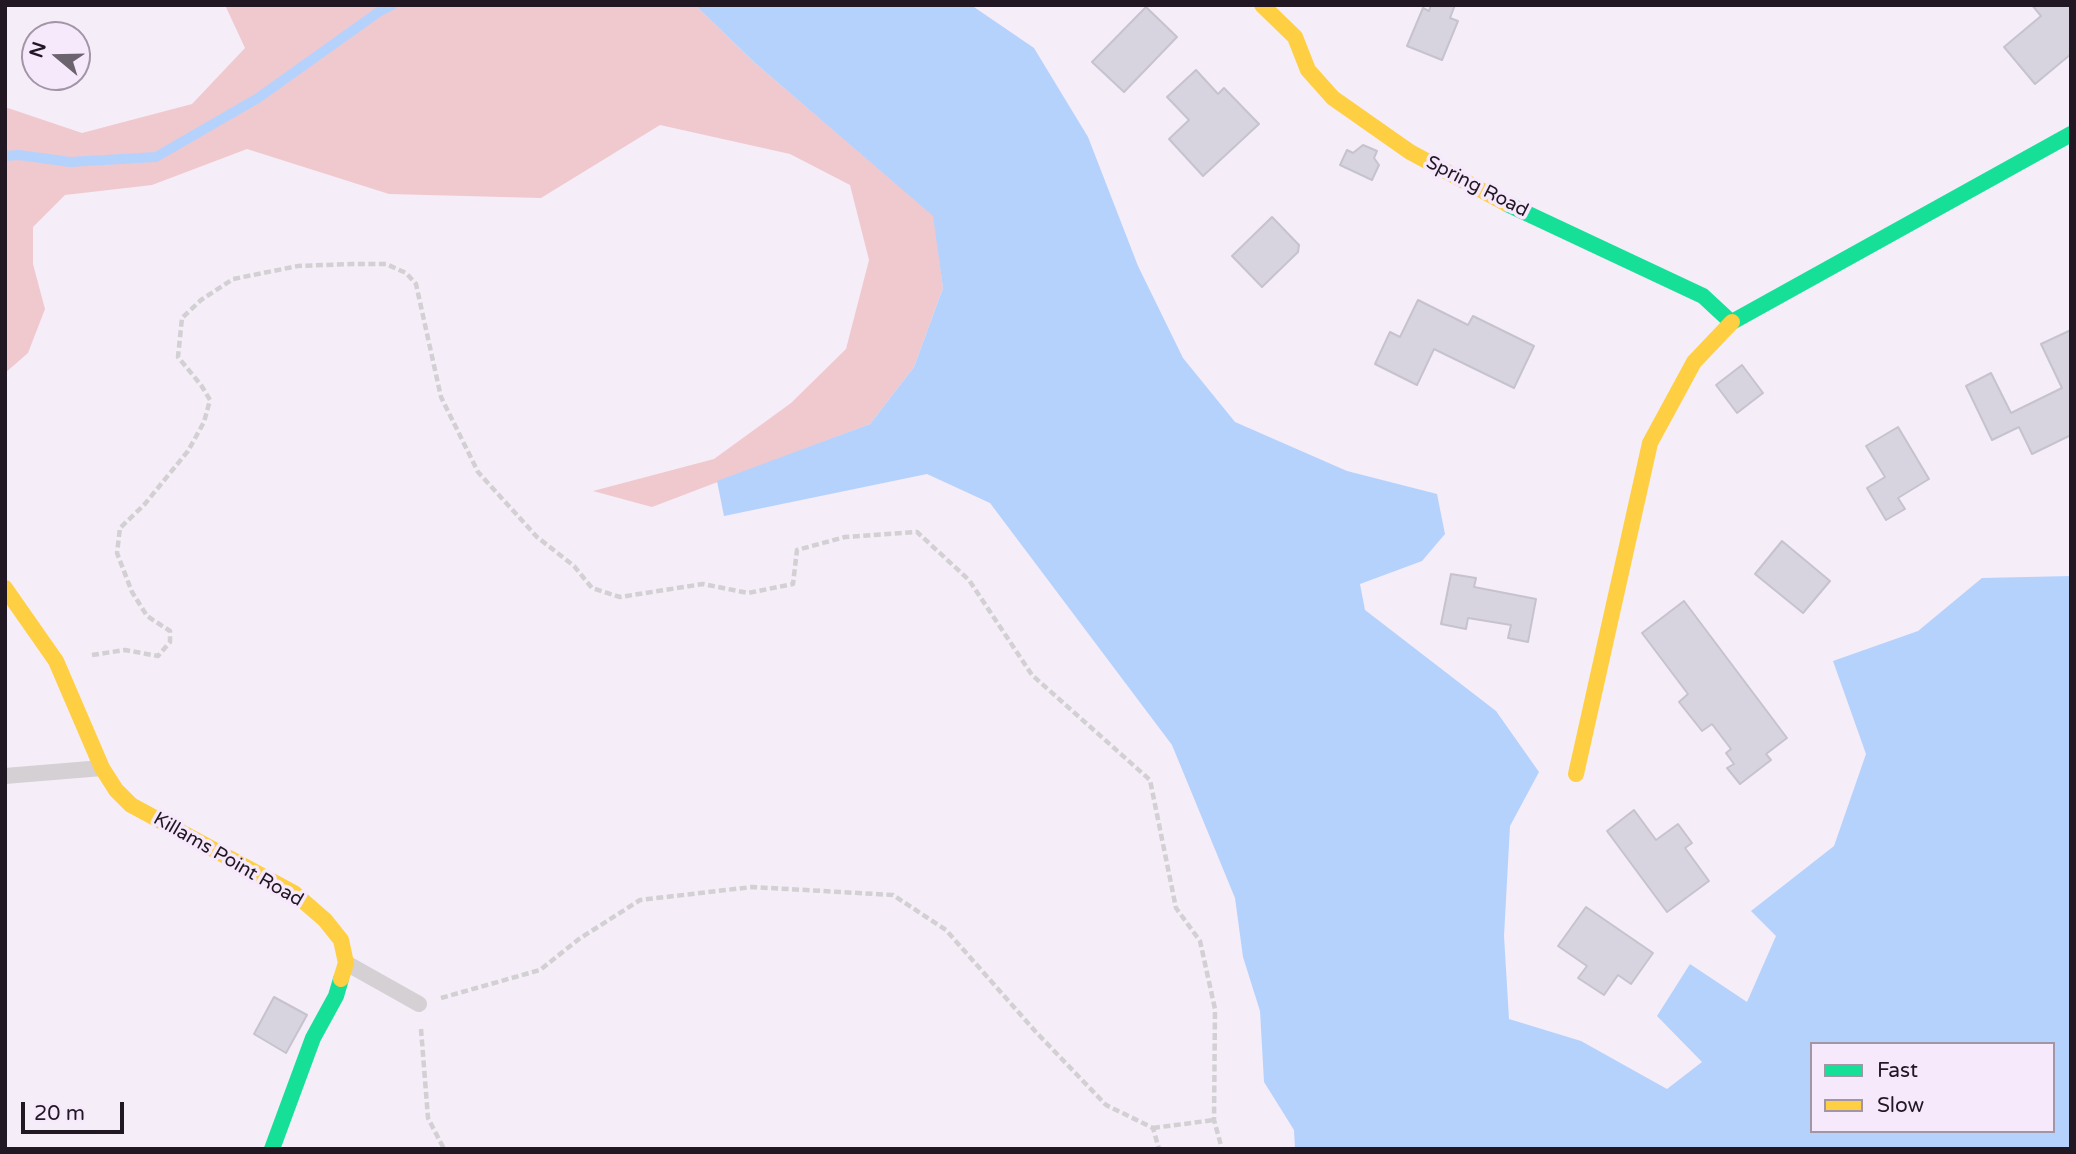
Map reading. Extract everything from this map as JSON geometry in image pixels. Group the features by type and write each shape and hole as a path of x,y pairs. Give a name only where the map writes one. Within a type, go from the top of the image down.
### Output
{"street":[{"name":"Spring Road","path":"1262,5 1295,37 1308,70 1333,99 1410,152 1488,195 1703,296 1731,322"},
{"path":"1576,774 1650,443 1694,362 1731,322 2071,134"},
{"name":"Killams Point Road","path":"5,588 56,661 102,768 116,790 131,805 295,892 325,920 341,940 346,963"},
{"path":"272,1149 313,1038 336,996 346,963"}],"lane":[{"path":"5,776 102,768"},
{"path":"346,963 419,1004"}],"path":[{"path":"56,661 125,650 158,656 170,642 170,631 147,616 132,592 117,553 120,528 144,505 188,451 204,422 210,400 178,356 182,318 201,300 233,279 298,266 386,264 406,273 416,284 441,397 478,472 537,537 574,566 592,588 620,597 704,583 748,593 793,584 797,550 845,537 917,531 969,580 1032,675 1150,780 1176,908 1200,941 1215,1009 1214,1120 1222,1149"},
{"path":"444,1149 428,1118 419,1004 540,970 579,939 640,900 752,887 893,895 946,930 1035,1031 1106,1105 1153,1128 1214,1120"},
{"path":"1153,1128 1159,1149"}],"shaded area":[{"path":"225,5 695,5 755,63 934,216 943,288 914,367 870,424 652,507 593,491 714,459 791,403 846,349 869,260 850,185 790,154 660,125 541,198 389,194 247,149 152,185 65,195 33,227 33,264 45,309 28,353 5,373 5,107 82,133 192,104 245,48"}],"water":[{"path":"695,5 971,5 1034,48 1088,137 1138,266 1183,358 1235,422 1347,471 1437,494 1445,534 1422,561 1360,584 1365,610 1496,711 1539,772 1510,826 1504,936 1509,1019 1581,1041 1667,1089 1702,1062 1657,1016 1690,964 1747,1002 1776,936 1751,911 1834,846 1866,754 1833,661 1918,631 1982,578 2071,576 2071,1149 1295,1149 1294,1130 1264,1082 1260,1011 1243,957 1235,898 1172,745 990,503 927,474 724,516 717,481 870,424 914,367 943,288 933,216 755,63"}],"building":[{"path":"1431,5 1455,5 1450,18 1458,21 1442,60 1407,46 1423,8 1429,11"},
{"path":"2032,5 2071,5 2071,54 2035,84 2004,47 2041,16"},
{"path":"1146,7 1177,37 1124,92 1092,62"},
{"path":"1196,70 1218,94 1224,88 1259,124 1203,176 1169,139 1189,120 1167,97"},
{"path":"1363,145 1377,151 1374,158 1379,165 1372,180 1340,165 1347,150 1353,153"},
{"path":"1272,217 1299,245 1298,252 1262,287 1232,256"},
{"path":"1418,300 1468,325 1473,316 1534,346 1514,388 1434,349 1417,385 1375,364 1390,332 1400,337"},
{"path":"2071,330 2071,435 2032,454 2019,427 1992,440 1966,386 1991,373 2011,413 2062,388 2041,344"},
{"path":"1742,365 1763,393 1737,413 1716,385"},
{"path":"1898,427 1929,479 1898,498 1905,509 1886,520 1867,488 1885,477 1866,446"},
{"path":"1782,541 1830,581 1803,613 1755,574"},
{"path":"1451,574 1476,578 1474,587 1536,599 1528,642 1508,638 1511,625 1468,618 1466,629 1441,624"},
{"path":"1684,601 1787,738 1766,754 1771,760 1740,784 1727,768 1734,764 1726,753 1731,749 1712,724 1702,731 1679,702 1688,694 1642,633"},
{"path":"1634,810 1656,840 1678,824 1692,843 1685,848 1709,881 1667,912 1607,831"},
{"path":"1586,907 1653,953 1631,984 1618,975 1604,995 1578,978 1587,966 1558,946"},
{"path":"274,997 307,1015 286,1053 254,1034"}],"waterway":[{"path":"5,156 19,155 70,162 156,157 258,98 392,5"}],"traffic: fast":[{"path":"1732,322 2071,134"},
{"path":"1507,204 1703,296 1731,322"},
{"path":"272,1149 313,1038 336,996 341,979"}],"traffic: slow":[{"path":"1262,5 1295,37 1308,70 1333,98 1410,152 1507,204"},
{"path":"1576,774 1650,443 1694,362 1732,322"},
{"path":"5,588 56,661 102,768 116,790 131,805 294,893 325,920 341,940 346,963 341,979"}]}
